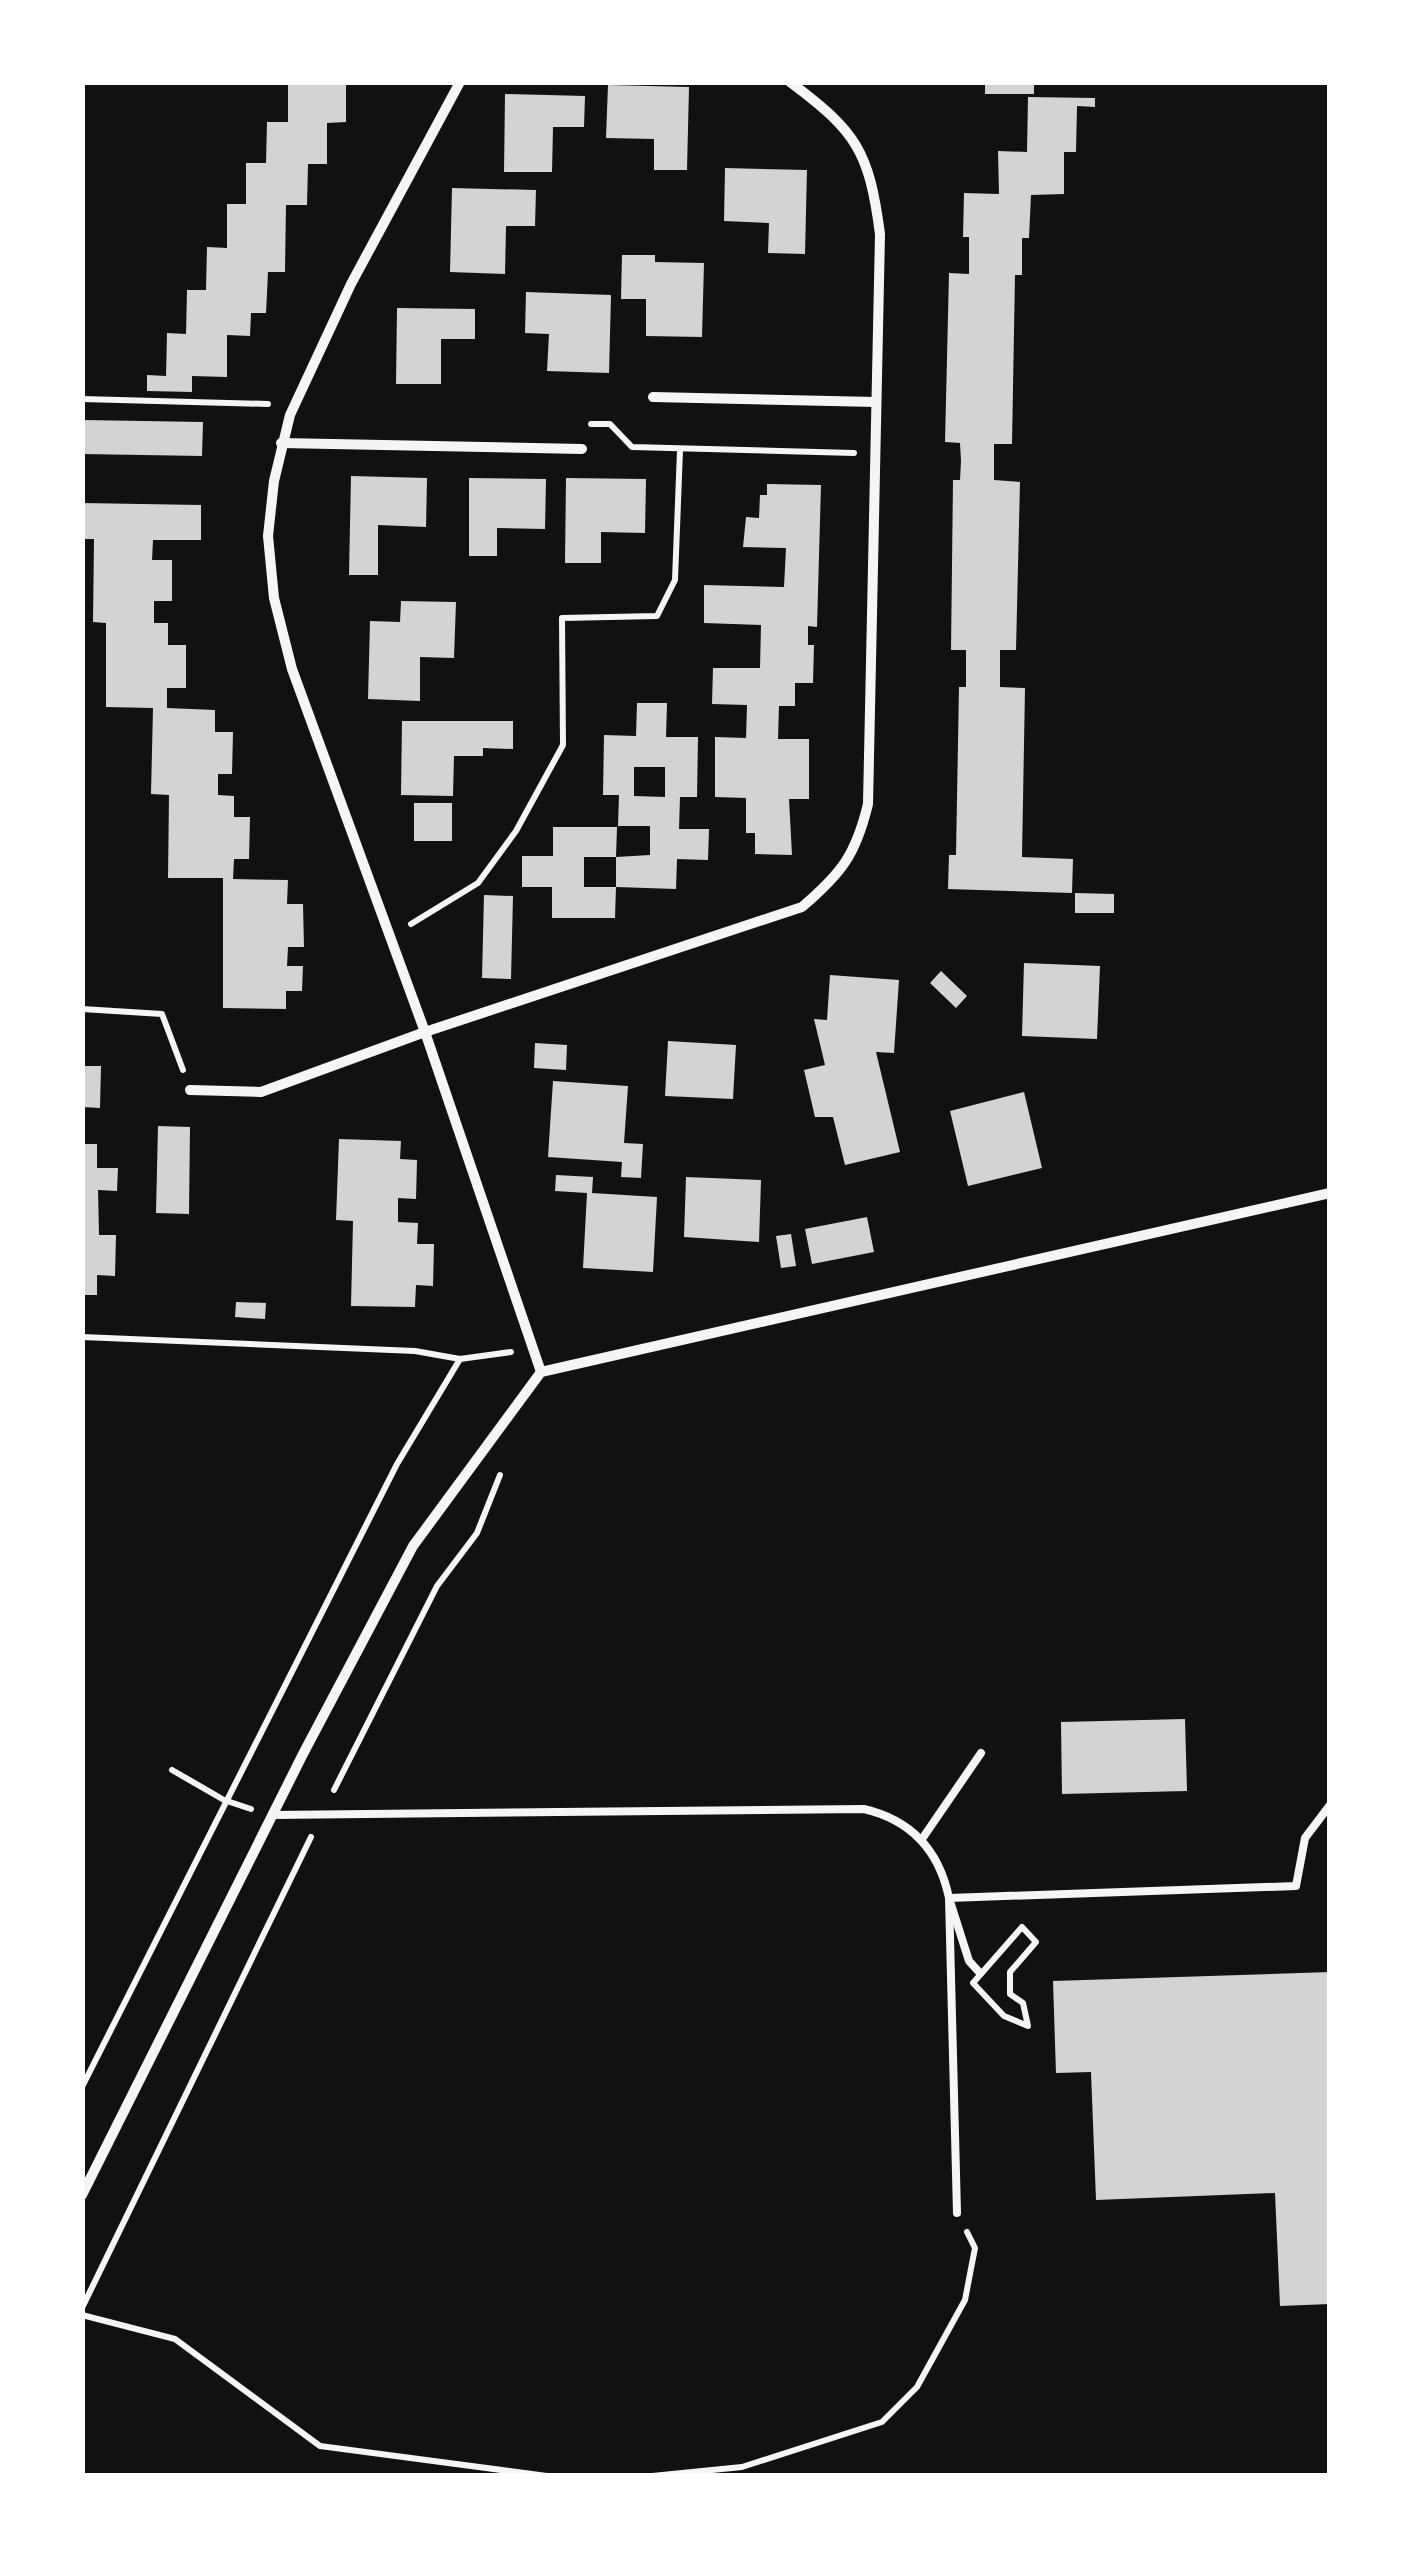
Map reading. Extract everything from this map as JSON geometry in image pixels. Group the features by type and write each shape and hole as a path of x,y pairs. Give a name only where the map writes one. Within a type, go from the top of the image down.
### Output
{"street":[{"path":"460,82 351,284 295,404 281,443 268,536 274,598 292,669 425,1032 540,1372"},
{"path":"190,1090 262,1092 425,1032 802,906 835,879 858,844 868,804 880,234 874,190 860,149 839,118 790,82"},
{"path":"653,398 876,402"},
{"path":"281,443 582,448"},
{"path":"82,2195 413,1546 540,1372 1330,1193"}],"lane":[{"path":"922,1839 981,1753"},
{"path":"949,1898 1296,1886 1305,1838 1330,1805"},
{"path":"272,1816 864,1808 887,1814 922,1839 940,1866 968,1961 980,1973"},
{"path":"949,1898 956,2213"}],"path":[{"path":"82,399 295,404"},
{"path":"390,936 478,883 516,830 563,745 562,618 657,616 675,580 680,450"},
{"path":"82,1009 162,1014 190,1090"},
{"path":"82,1337 415,1351 460,1359 532,1348"},
{"path":"82,2087 397,1464 460,1359"},
{"path":"504,1422 507,1458 477,1533 437,1586 321,1816 82,2312 175,2339 320,2446 547,2476"},
{"path":"172,1770 224,1800 272,1816"},
{"path":"1022,1928 1036,1942 1010,1972 1010,1994 1023,2003 1028,2026 1004,2016 985,1998 973,1983 980,1973 1022,1928"},
{"path":"652,2476 742,2467 882,2422 917,2388 965,2300 976,2248 956,2213"}],"building":[{"path":"288,82 346,82 346,122 327,123 327,164 308,164 307,205 286,205 285,272 268,272 266,313 251,313 250,336 227,335 227,377 192,376 192,392 147,391 147,375 166,376 167,333 186,334 187,290 206,290 207,247 227,248 227,204 246,204 246,163 266,163 267,122 288,122"},
{"path":"985,82 1034,82 1034,94 985,94"},
{"path":"608,85 689,87 687,170 654,170 654,139 606,138"},
{"path":"505,94 585,96 584,127 553,127 552,172 504,172"},
{"path":"1028,97 1095,98 1095,107 1077,106 1076,152 1064,152 1064,194 1031,195 1029,238 1022,238 1022,275 1015,275 1012,444 994,444 994,480 1020,482 1016,650 1000,650 1000,687 1025,688 1022,857 1073,859 1072,893 948,889 949,855 956,855 959,687 966,687 966,650 951,650 953,480 960,480 961,461 960,443 945,442 949,273 969,274 969,237 963,237 964,193 999,194 998,151 1027,152"},
{"path":"725,168 807,170 805,254 768,253 769,223 724,221"},
{"path":"452,188 536,190 535,226 506,226 505,274 450,272"},
{"path":"622,255 655,255 655,262 704,263 702,337 646,336 646,299 621,299"},
{"path":"526,292 611,295 609,373 547,371 549,334 525,333"},
{"path":"397,308 475,309 475,339 441,339 441,384 396,384"},
{"path":"82,420 203,422 202,456 82,454"},
{"path":"351,476 427,478 426,527 378,525 378,575 349,575"},
{"path":"469,478 546,479 545,529 497,528 497,556 469,556"},
{"path":"566,478 646,479 645,533 601,532 601,563 565,563"},
{"path":"767,484 821,485 817,627 808,626 808,645 814,645 813,683 795,683 795,706 779,706 778,739 809,739 809,799 789,799 792,855 755,854 755,833 746,833 746,798 715,797 715,737 746,738 747,705 712,704 713,668 760,668 761,625 704,623 704,585 784,587 786,548 743,547 746,517 759,518 760,495 767,495"},
{"path":"82,503 201,505 201,540 153,540 152,560 172,560 172,601 154,601 154,623 168,623 168,645 186,645 186,688 167,688 167,708 215,710 215,732 233,732 232,774 218,774 218,795 234,796 234,817 250,817 249,859 234,859 233,879 288,880 287,904 303,904 304,947 288,947 287,966 303,966 302,991 286,991 286,1009 223,1008 223,878 168,878 169,795 151,794 153,708 106,707 106,623 93,622 94,539 82,539"},
{"path":"401,601 456,602 454,658 420,657 420,701 368,699 370,621 400,622"},
{"path":"637,703 667,703 666,737 698,737 697,797 680,797 679,829 709,829 708,860 677,859 676,889 616,887 616,857 650,855 650,826 618,826 619,795 603,795 604,735 636,736","holes":["634,767 665,767 665,797 634,796"]},
{"path":"402,721 513,721 513,749 483,748 483,756 454,756 453,796 401,795"},
{"path":"414,803 452,803 452,841 414,841"},
{"path":"553,827 617,827 616,857 584,857 584,887 616,887 615,918 552,918 552,887 522,887 522,856 553,856"},
{"path":"1075,893 1114,894 1114,913 1075,913"},
{"path":"484,895 513,896 511,979 482,978"},
{"path":"1024,963 1100,966 1097,1039 1022,1036"},
{"path":"941,971 967,996 956,1008 930,983"},
{"path":"830,975 899,980 894,1053 876,1052 900,1152 845,1165 833,1117 815,1117 804,1070 825,1065 814,1019 827,1020"},
{"path":"668,1041 736,1045 733,1099 665,1096"},
{"path":"535,1043 567,1045 566,1070 534,1068"},
{"path":"82,1066 101,1066 100,1108 82,1107"},
{"path":"553,1081 628,1086 624,1143 643,1144 641,1178 621,1177 622,1162 548,1157"},
{"path":"1024,1092 1042,1168 968,1186 950,1111"},
{"path":"158,1126 190,1127 189,1214 156,1213"},
{"path":"339,1139 401,1141 400,1159 417,1160 416,1199 398,1198 398,1222 418,1223 417,1244 434,1244 433,1286 416,1285 415,1307 351,1306 353,1221 336,1220"},
{"path":"82,1144 97,1144 97,1168 118,1168 117,1191 98,1190 99,1235 116,1235 115,1276 97,1275 97,1295 82,1295"},
{"path":"556,1175 593,1177 592,1193 657,1197 653,1272 583,1268 587,1193 555,1191"},
{"path":"686,1177 761,1180 759,1242 684,1237"},
{"path":"867,1217 874,1252 812,1264 805,1229"},
{"path":"791,1234 796,1266 781,1268 776,1236"},
{"path":"236,1302 266,1303 265,1319 235,1317"},
{"path":"1185,1719 1187,1791 1062,1794 1061,1722"},
{"path":"1330,1972 1330,2304 1280,2306 1275,2193 1096,2200 1091,2072 1056,2073 1053,1981"}]}
